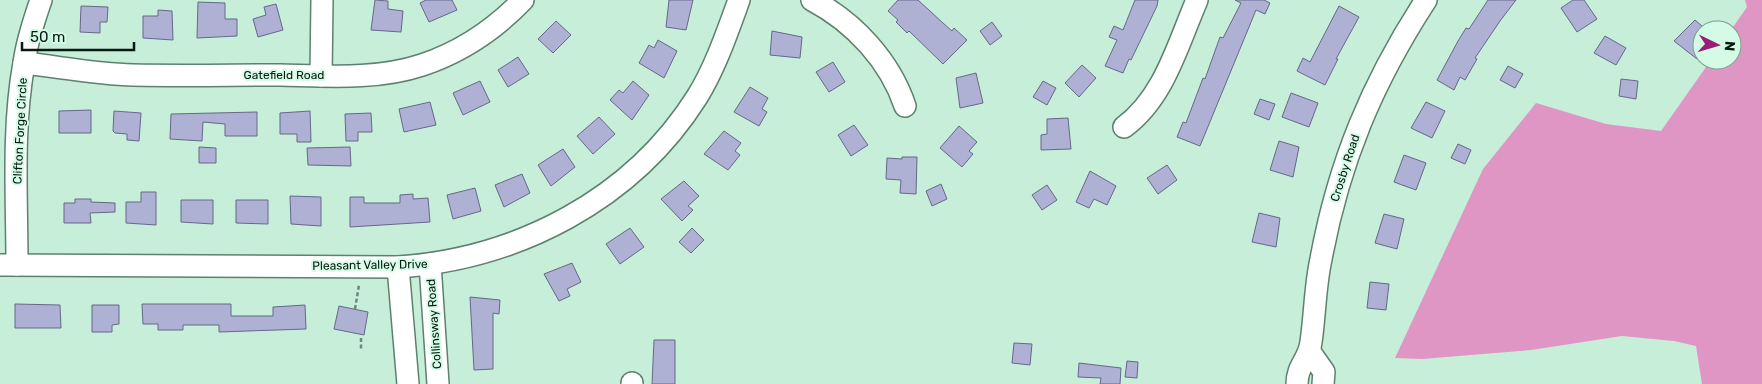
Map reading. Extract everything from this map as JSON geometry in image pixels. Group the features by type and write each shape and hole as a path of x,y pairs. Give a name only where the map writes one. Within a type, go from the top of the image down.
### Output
{"street":[{"name":"Clifton Forge Circle","path":"9,265 24,62 41,0"},
{"path":"321,76 322,0"},
{"name":"Gatefield Road","path":"24,62 132,75 321,76 388,73 422,65 450,53 479,37 506,18 523,0"},
{"name":"Pleasant Valley Drive","path":"9,265 398,266 430,264 466,258 509,245 578,213 611,190 644,161 673,130 697,97 714,63 739,0"},
{"path":"812,0 828,8 849,26 879,57 899,87 905,106"},
{"path":"1124,127 1141,115 1152,99 1197,0"},
{"name":"Crosby Road","path":"1297,384 1297,372 1310,352 1320,261 1334,196 1350,148 1372,93 1402,36 1426,0"},
{"name":"Collinsway Road","path":"430,264 438,384"},
{"path":"398,266 408,384"},
{"path":"1310,352 1324,372 1324,384"}],"path":[{"path":"355,309 359,283"},
{"path":"361,338 361,350"}],"shaded area":[{"path":"1745,0 1762,0 1762,384 1702,384 1696,346 1674,341 1622,336 1531,350 1422,359 1395,358 1483,169 1536,103 1606,124 1661,131 1704,70 1742,70 1742,20 1738,20 1747,7"}],"building":[{"path":"375,0 388,1 388,9 403,11 401,32 371,30"},
{"path":"426,0 452,0 457,10 429,22 420,3"},
{"path":"669,0 693,0 686,30 666,27"},
{"path":"898,0 918,0 952,31 954,28 967,40 943,64 909,31 907,33 896,22 898,20 888,11"},
{"path":"1135,0 1158,0 1157,6 1123,73 1105,66 1117,40 1109,37 1114,26 1123,30"},
{"path":"1235,0 1264,0 1270,3 1265,14 1256,10 1200,146 1177,137 1183,122 1186,123 1203,78 1205,79 1220,37 1223,38 1241,3"},
{"path":"1488,0 1516,0 1475,58 1477,59 1465,80 1460,77 1454,90 1437,80 1466,28 1469,29"},
{"path":"1573,0 1584,0 1597,19 1577,32 1561,8"},
{"path":"198,2 225,3 225,19 237,19 237,36 197,38"},
{"path":"276,4 283,30 258,37 253,19 266,15 264,7"},
{"path":"81,6 108,7 107,22 100,22 100,33 80,32"},
{"path":"1339,6 1359,17 1336,59 1338,59 1325,85 1297,71 1303,58 1310,62"},
{"path":"158,10 172,11 173,40 143,38 143,16 158,16"},
{"path":"556,21 571,35 553,53 538,39"},
{"path":"992,22 1002,36 990,45 980,31"},
{"path":"1692,23 1692,55 1674,41"},
{"path":"772,31 802,37 800,58 770,55"},
{"path":"1605,36 1626,48 1616,65 1594,53"},
{"path":"658,40 677,51 664,78 639,63 649,45 654,48"},
{"path":"518,57 529,74 508,87 498,70"},
{"path":"833,62 845,82 829,92 816,72"},
{"path":"1082,65 1096,78 1079,97 1065,83"},
{"path":"1508,66 1523,74 1515,88 1500,80"},
{"path":"976,73 983,103 960,108 956,78"},
{"path":"1621,79 1638,81 1636,99 1619,96"},
{"path":"480,81 490,102 463,115 453,93"},
{"path":"633,81 649,95 632,120 610,100 619,90 623,93"},
{"path":"1043,81 1056,88 1047,105 1033,97"},
{"path":"750,87 768,98 762,109 767,112 759,126 734,112"},
{"path":"1291,93 1318,103 1309,127 1282,117"},
{"path":"1260,99 1275,104 1269,120 1254,114"},
{"path":"430,102 436,125 404,132 399,109"},
{"path":"1426,102 1445,111 1432,138 1411,128"},
{"path":"91,110 91,133 59,133 59,111"},
{"path":"114,111 141,113 139,141 127,140 127,134 115,133 113,131"},
{"path":"310,111 311,142 297,142 297,134 280,134 280,113"},
{"path":"257,112 257,136 225,136 225,124 203,122 202,141 170,139 171,114"},
{"path":"371,113 372,132 358,132 358,141 346,141 345,114"},
{"path":"599,117 615,134 593,154 577,136"},
{"path":"1068,118 1071,149 1041,150 1041,135 1047,134 1047,119"},
{"path":"854,125 868,145 851,156 838,135"},
{"path":"959,126 977,142 969,151 973,154 962,167 940,148"},
{"path":"724,131 741,143 735,151 740,155 728,170 704,154"},
{"path":"1279,141 1299,147 1293,177 1270,170"},
{"path":"1458,144 1471,150 1465,164 1451,158"},
{"path":"199,147 216,148 216,163 199,163"},
{"path":"350,147 351,166 308,165 307,148"},
{"path":"563,149 575,167 551,186 538,165"},
{"path":"1404,155 1426,163 1416,190 1394,182"},
{"path":"902,157 917,157 916,194 900,193 901,180 886,179 887,158 902,159"},
{"path":"1167,165 1177,180 1158,194 1147,178"},
{"path":"1090,171 1116,186 1107,205 1094,199 1089,208 1076,202"},
{"path":"522,174 530,193 504,207 495,185"},
{"path":"684,181 699,196 688,206 693,210 682,221 661,199"},
{"path":"941,184 947,199 932,206 926,191"},
{"path":"1047,185 1057,200 1042,210 1032,195"},
{"path":"475,188 481,211 453,219 447,195"},
{"path":"141,192 156,192 156,225 126,223 126,202 141,202"},
{"path":"413,194 413,199 428,198 430,222 350,227 350,197 364,197 364,203 400,203 400,195"},
{"path":"290,196 321,197 321,226 291,224"},
{"path":"75,199 91,199 91,202 115,203 115,212 90,213 91,223 64,223 64,203 75,203"},
{"path":"181,200 213,200 213,224 181,222"},
{"path":"236,200 268,200 268,224 236,223"},
{"path":"1259,213 1280,218 1276,247 1252,242"},
{"path":"1384,214 1404,219 1397,249 1375,243"},
{"path":"630,228 644,247 620,264 606,244"},
{"path":"692,228 704,240 691,253 679,242"},
{"path":"572,263 581,282 567,289 570,296 559,301 544,274"},
{"path":"1370,282 1389,284 1386,310 1367,308"},
{"path":"470,297 500,300 499,314 493,313 493,369 474,370"},
{"path":"15,304 60,305 61,328 15,328"},
{"path":"142,304 231,304 231,316 273,316 273,307 305,305 306,329 219,332 219,325 183,325 183,330 158,330 158,324 143,324"},
{"path":"92,305 119,305 119,324 112,325 112,332 92,332"},
{"path":"339,306 368,312 364,335 334,329"},
{"path":"654,340 675,340 675,384 652,384"},
{"path":"1014,343 1032,344 1030,365 1012,363"},
{"path":"1127,361 1138,362 1137,378 1125,377"},
{"path":"1079,363 1121,368 1120,384 1100,384 1101,378 1078,377"}]}
